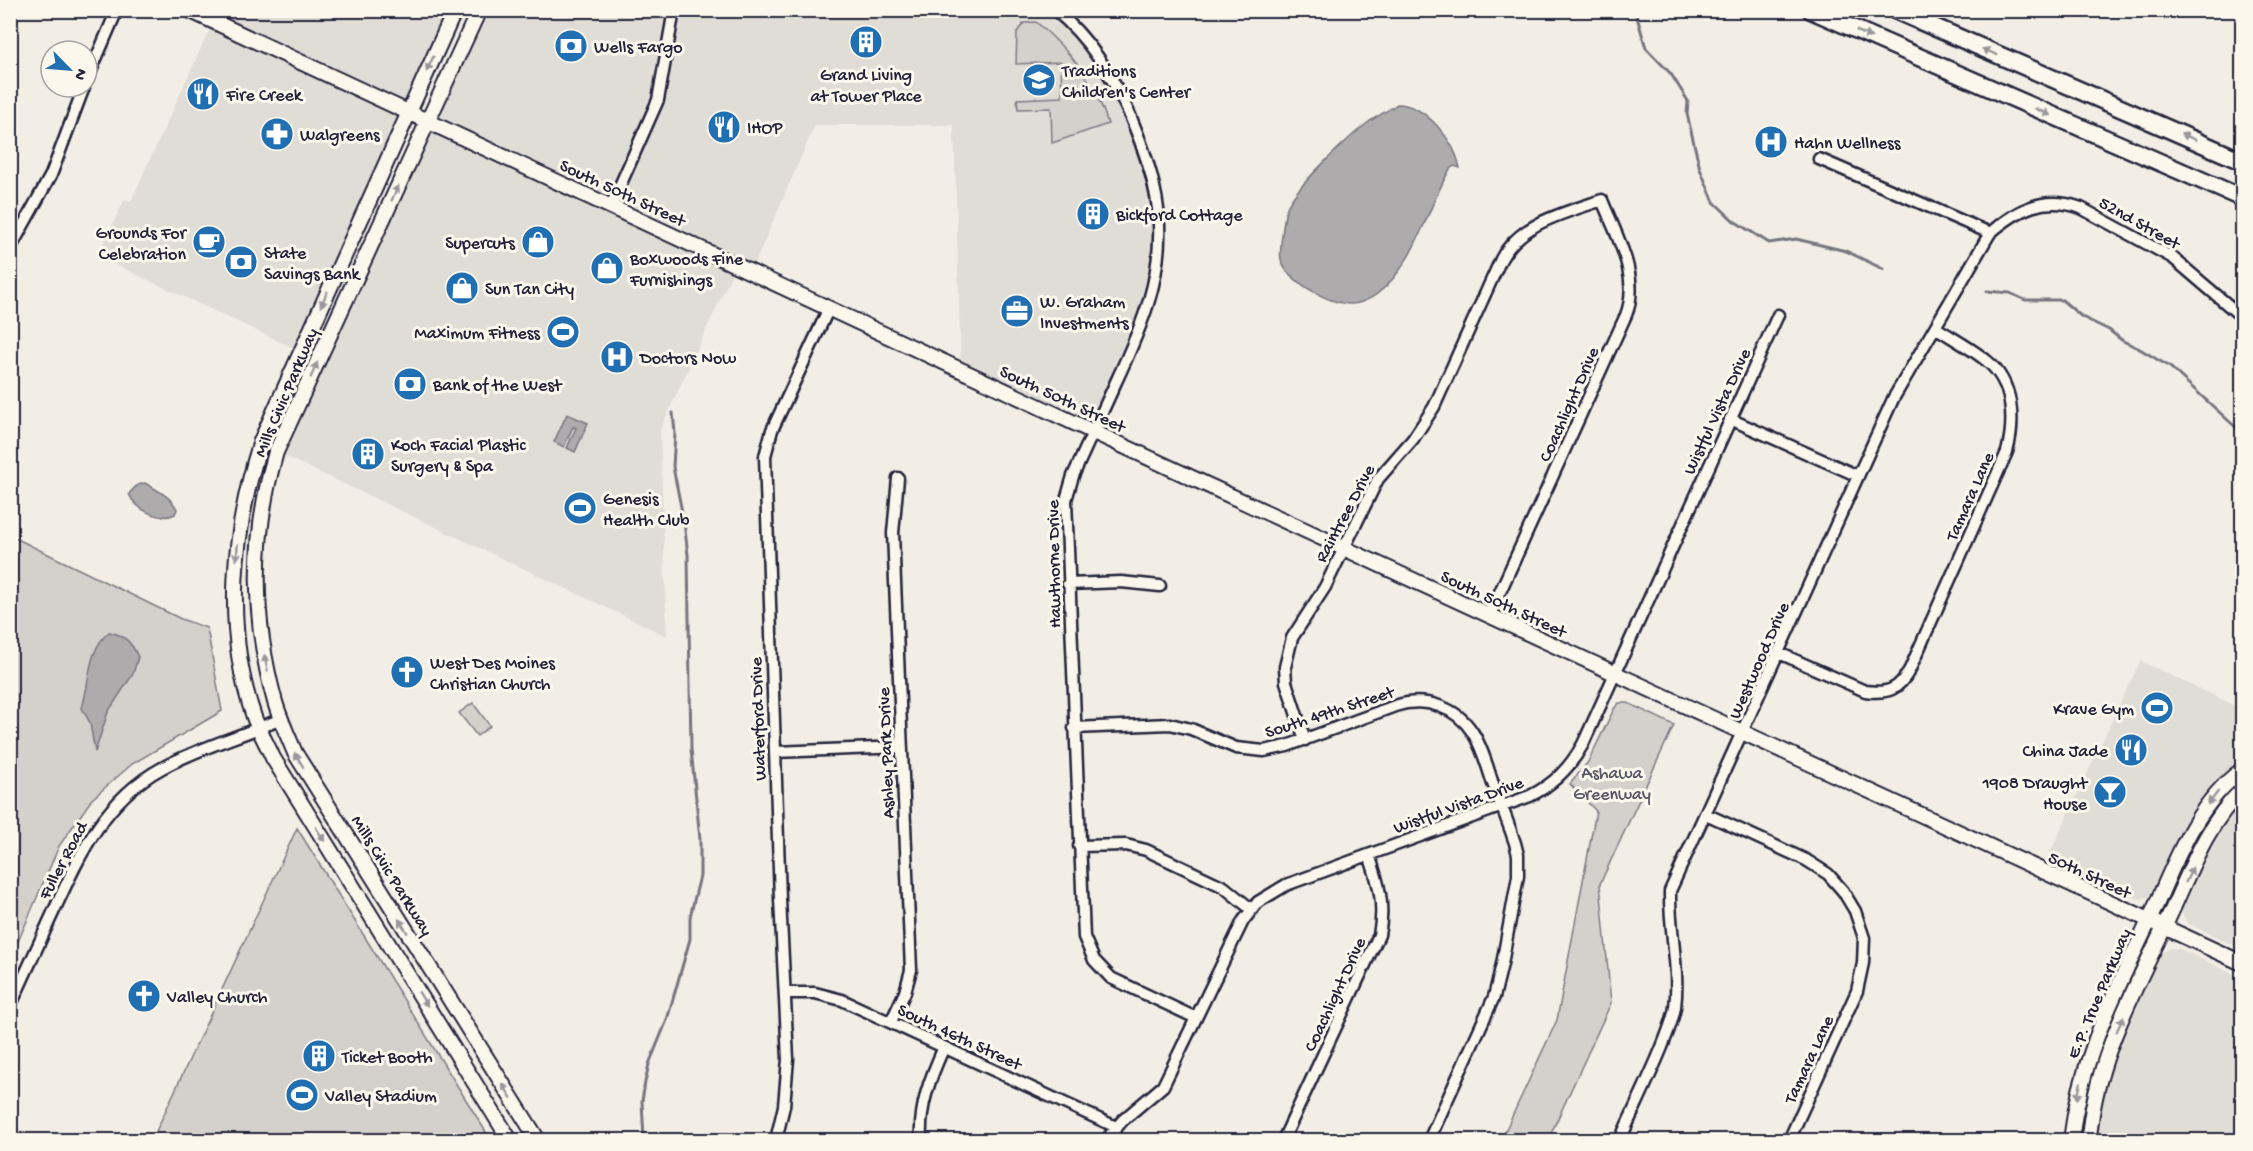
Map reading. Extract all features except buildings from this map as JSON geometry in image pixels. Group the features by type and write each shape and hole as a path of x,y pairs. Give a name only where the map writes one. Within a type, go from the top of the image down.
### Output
{"highway":[{"path":"1811,10 2242,198"},
{"path":"1895,10 2242,161"}],"main road":[{"name":"South 50th Street","path":"189,10 1923,816"},
{"name":"Mills Civic Parkway","path":"454,10 258,451 246,494 236,560 236,623 246,687 259,729 273,758 510,1140"},
{"name":"Mills Civic Parkway","path":"479,10 276,452 267,482 260,532 257,594 269,678 281,719 295,753 537,1140"},
{"name":"E.P. True Parkway","path":"2071,1140 2080,1088 2091,1048 2189,832 2216,793 2242,770"},
{"path":"2164,928 2211,829 2242,790"},
{"name":"50th Street","path":"1923,816 2242,963"},
{"name":"E.P. True Parkway","path":"2089,1140 2098,1083 2110,1046 2164,928"}],"street":[{"path":"99,52 117,10"},
{"path":"611,206 658,100 674,10"},
{"name":"Hawthorne Drive","path":"1055,10 1068,21 1101,60 1112,79 1140,138 1158,207 1159,249 1145,317 1073,476 1066,500 1084,937 1094,960 1111,978 1197,1018"},
{"path":"10,249 51,175 80,99"},
{"path":"1819,159 1990,233"},
{"name":"Raintree Drive","path":"1305,740 1286,682 1288,651 1292,638 1325,587 1378,479 1413,439 1434,407 1510,245 1529,228 1602,200"},
{"name":"Coachlight Drive","path":"1489,616 1627,312 1630,300 1630,277 1602,200"},
{"name":"52nd Street","path":"2007,219 2030,207 2044,204 2064,204 2081,208 2173,258 2242,317"},
{"name":"Westwood Drive","path":"1620,1140 1671,1024 1675,1008 1676,978 1670,891 1893,399 1990,233 2007,219"},
{"name":"Waterford Drive","path":"776,1140 787,1082 786,993 765,456 772,430 829,308"},
{"name":"Wistful Vista Drive","path":"1106,1140 1116,1127 1163,1086 1238,930 1251,909 1270,893 1286,885 1502,807 1544,789 1566,770 1583,744 1778,315"},
{"name":"Tamara Lane","path":"1779,653 1865,691 1879,693 1893,690 1904,681 1910,669 2007,452 2012,435 2012,407 2003,382 1988,362 1935,327"},
{"path":"1730,419 1858,476"},
{"name":"Ashley Park Drive","path":"891,1023 905,992 911,970 893,533 898,478"},
{"path":"1068,584 1121,582 1160,586"},
{"name":"South 49th Street","path":"1074,728 1170,724 1191,729 1236,748 1250,751 1278,749 1401,704 1426,703 1438,705 1459,717 1475,735 1515,843 1519,867 1500,975 1485,1018 1429,1140"},
{"name":"Fuller Road","path":"10,1007 84,846 113,807 138,784 161,768 204,748 281,719"},
{"path":"775,752 902,747"},
{"name":"Tamara Lane","path":"1706,814 1806,860 1828,874 1843,891 1855,911 1864,938 1863,963 1857,991 1789,1140"},
{"path":"1079,846 1126,844 1146,850 1224,887 1251,909"},
{"name":"Coachlight Drive","path":"1283,1140 1379,935 1383,907 1381,892 1369,855"},
{"name":"South 46th Street","path":"786,993 829,995 1116,1127"},
{"path":"921,1140 922,1103 944,1047"}],"shaded area":[{"path":"202,11 455,11 300,351 97,256 125,199 131,201 213,22"},
{"path":"479,11 1055,11 1101,60 1152,179 1157,272 1093,432 961,370 954,125 815,125 751,272 736,265 660,430 667,636 276,452"},
{"path":"1397,104 1418,110 1438,126 1452,147 1460,168 1454,166 1450,169 1411,252 1390,282 1374,296 1361,302 1351,304 1332,300 1310,290 1285,268 1281,260 1281,250 1286,210 1299,189 1337,150 1370,121"},
{"path":"567,414 588,423 575,452 567,448 576,428 573,427 564,447 554,442"},
{"path":"145,483 171,501 177,509 175,514 155,515 137,505 129,494 138,485"},
{"path":"109,632 127,640 138,657 133,674 108,712 95,752 90,723 82,708 93,657 102,639"},
{"path":"2140,661 2242,709 2242,763 2232,771 2156,891 2148,897 2138,899 2047,859"},
{"path":"2242,798 2242,949 2189,924 2184,918 2181,904 2215,832"},
{"path":"2171,948 2180,949 2242,978 2242,1140 2094,1140 2104,1082 2128,1019 2159,954"}],"green space":[{"path":"1036,22 1080,68 1096,94 1108,124 1052,143 1051,108 1018,109 1017,99 1062,97 1061,62 1016,64 1017,32 1024,23"},
{"path":"11,536 181,619 207,628 222,711 132,764 92,799 59,846 11,958"},
{"path":"473,703 490,726 477,736 459,713"},
{"name":"Ashawa Greenway","path":"1619,703 1628,703 1674,725 1600,884 1611,1003 1548,1140 1501,1140 1557,1020 1596,811 1570,784 1588,762"},
{"path":"297,828 491,1140 152,1140"}],"waterway":[{"path":"1635,10 1646,48 1671,74 1688,101 1687,114 1700,169 1714,202 1734,221 1769,243 1796,239 1846,251 1883,269"},
{"path":"1987,291 2010,293 2025,300 2062,300 2082,317 2109,330 2123,341 2170,367 2242,433"},
{"path":"644,1140 642,1101 645,1082 649,1064 667,1020 690,939 690,917 700,876 700,839 691,749 688,555 673,467 675,433 673,413"}],"place":[{"name":"Grand Living at Tower Place","path":"866,42"},
{"name":"Wells Fargo","path":"571,46"},
{"name":"Traditions Children's Center","path":"1039,80"},
{"name":"Fire Creek","path":"203,94"},
{"name":"IHOP","path":"724,127"},
{"name":"Walgreens","path":"277,134"},
{"name":"Hahn Wellness","path":"1771,142"},
{"name":"Bickford Cottage","path":"1093,214"},
{"name":"Grounds For Celebration","path":"209,242"},
{"name":"Supercuts","path":"538,242"},
{"name":"State Savings Bank","path":"241,262"},
{"name":"Boxwoods Fine Furnishings","path":"607,268"},
{"name":"Sun Tan City","path":"462,288"},
{"name":"W. Graham Investments","path":"1017,311"},
{"name":"Maximum Fitness","path":"563,332"},
{"name":"Doctors Now","path":"617,357"},
{"name":"Bank of the West","path":"410,384"},
{"name":"Koch Facial Plastic Surgery & Spa","path":"368,454"},
{"name":"Genesis Health Club","path":"580,508"},
{"name":"West Des Moines Christian Church","path":"407,672"},
{"name":"Krave Gym","path":"2157,708"},
{"name":"China Jade","path":"2131,750"},
{"name":"1908 Draught House","path":"2110,792"},
{"name":"Valley Church","path":"144,996"},
{"name":"Ticket Booth","path":"319,1056"},
{"name":"Valley Stadium","path":"302,1095"}]}
